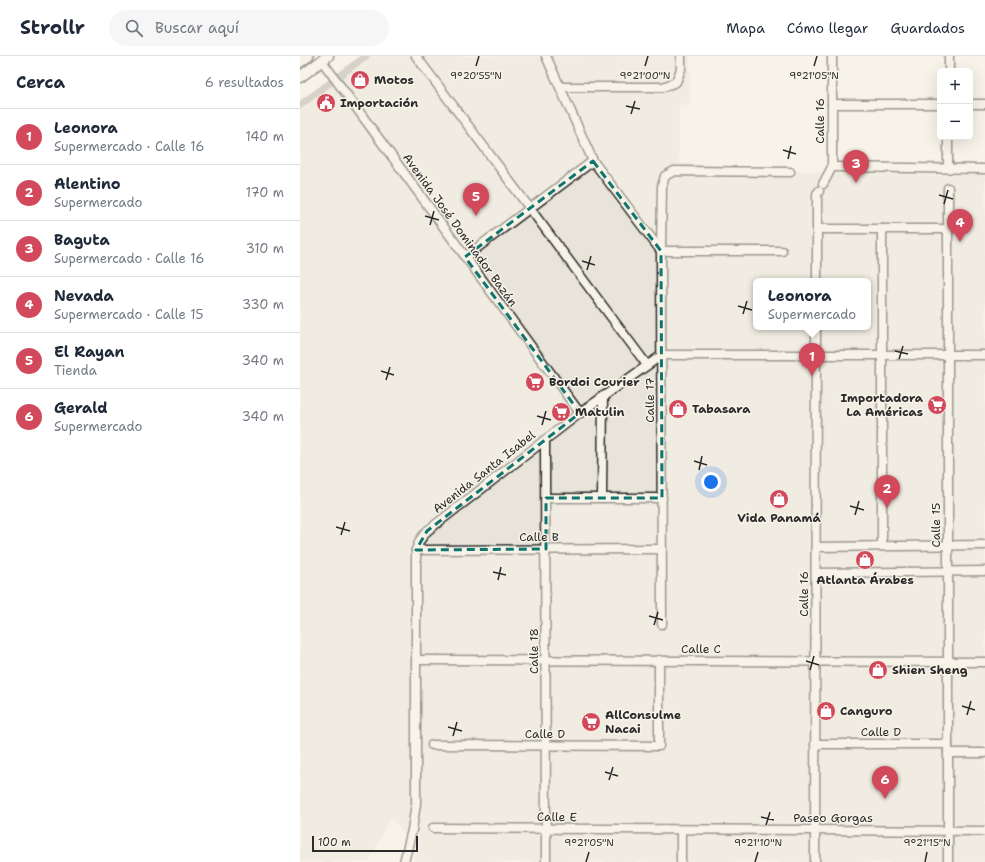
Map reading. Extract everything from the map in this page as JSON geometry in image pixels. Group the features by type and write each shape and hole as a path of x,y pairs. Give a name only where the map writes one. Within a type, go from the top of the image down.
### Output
{"main road":[{"path":"300,62 308,56"},
{"path":"300,77 323,58"}],"street":[{"path":"416,56 647,365"},
{"path":"546,56 593,161 661,251 782,250"},
{"path":"560,87 663,87 676,82 681,69 681,56"},
{"name":"Calle 16","path":"817,278 817,229 821,187 832,167 832,56"},
{"path":"949,56 949,68"},
{"name":"Avenida José Dominador Bazán","path":"323,58 338,85 580,413"},
{"path":"832,104 937,104"},
{"path":"973,104 985,104"},
{"path":"948,140 948,168"},
{"path":"465,257 593,161"},
{"path":"832,167 985,169"},
{"name":"Calle 17","path":"662,624 662,186 665,176 674,171 790,172"},
{"name":"Calle 15","path":"948,188 948,862"},
{"path":"817,229 948,229"},
{"path":"882,229 882,546"},
{"name":"Calle 16","path":"815,862 816,330"},
{"path":"662,355 985,355"},
{"name":"Avenida Santa Isabel","path":"416,550 420,540 427,532 580,413 662,355"},
{"path":"602,498 603,396"},
{"name":"Calle 18","path":"546,440 546,862"},
{"path":"546,498 662,498"},
{"path":"816,547 985,545"},
{"name":"Calle B","path":"416,550 662,549"},
{"path":"404,862 411,838 416,804 416,550"},
{"path":"816,573 985,571"},
{"name":"Calle C","path":"417,660 985,662"},
{"name":"Calle D","path":"432,745 659,746 659,660"},
{"name":"Calle D","path":"815,744 948,744"},
{"path":"948,753 985,753"},
{"name":"Calle E","path":"433,828 681,831"},
{"name":"Paseo Gorgas","path":"681,831 815,829 985,831"},
{"path":"681,831 681,862"}],"highlighted area":[{"path":"593,161 661,251 662,498 546,498 546,549 416,550 427,531 580,413 465,257"}],"shaded area":[{"path":"370,56 690,56 690,104 679,105 679,163 834,174 985,175 985,862 414,862 416,848 390,817 369,862 300,862 300,108"}],"waterway":[{"path":"300,105 366,56"}],"place":[{"name":"Motos","path":"360,80"},
{"name":"Importación","path":"326,103"},
{"name":"Baguta","path":"856,183"},
{"name":"El Rayan","path":"476,216"},
{"name":"Nevada","path":"960,242"},
{"name":"Leonora","path":"812,376"},
{"name":"Bordoi Courier","path":"535,382"},
{"name":"Importadora La Américas","path":"937,405"},
{"name":"Tabasara","path":"678,409"},
{"name":"Matulin","path":"561,412"},
{"name":"Vida Panamá","path":"779,499"},
{"name":"Alentino","path":"887,508"},
{"name":"Atlanta Árabes","path":"865,560"},
{"name":"Shien Sheng","path":"878,670"},
{"name":"Canguro","path":"826,711"},
{"name":"AllConsulme Nacai","path":"591,722"},
{"name":"Gerald","path":"885,799"}]}
